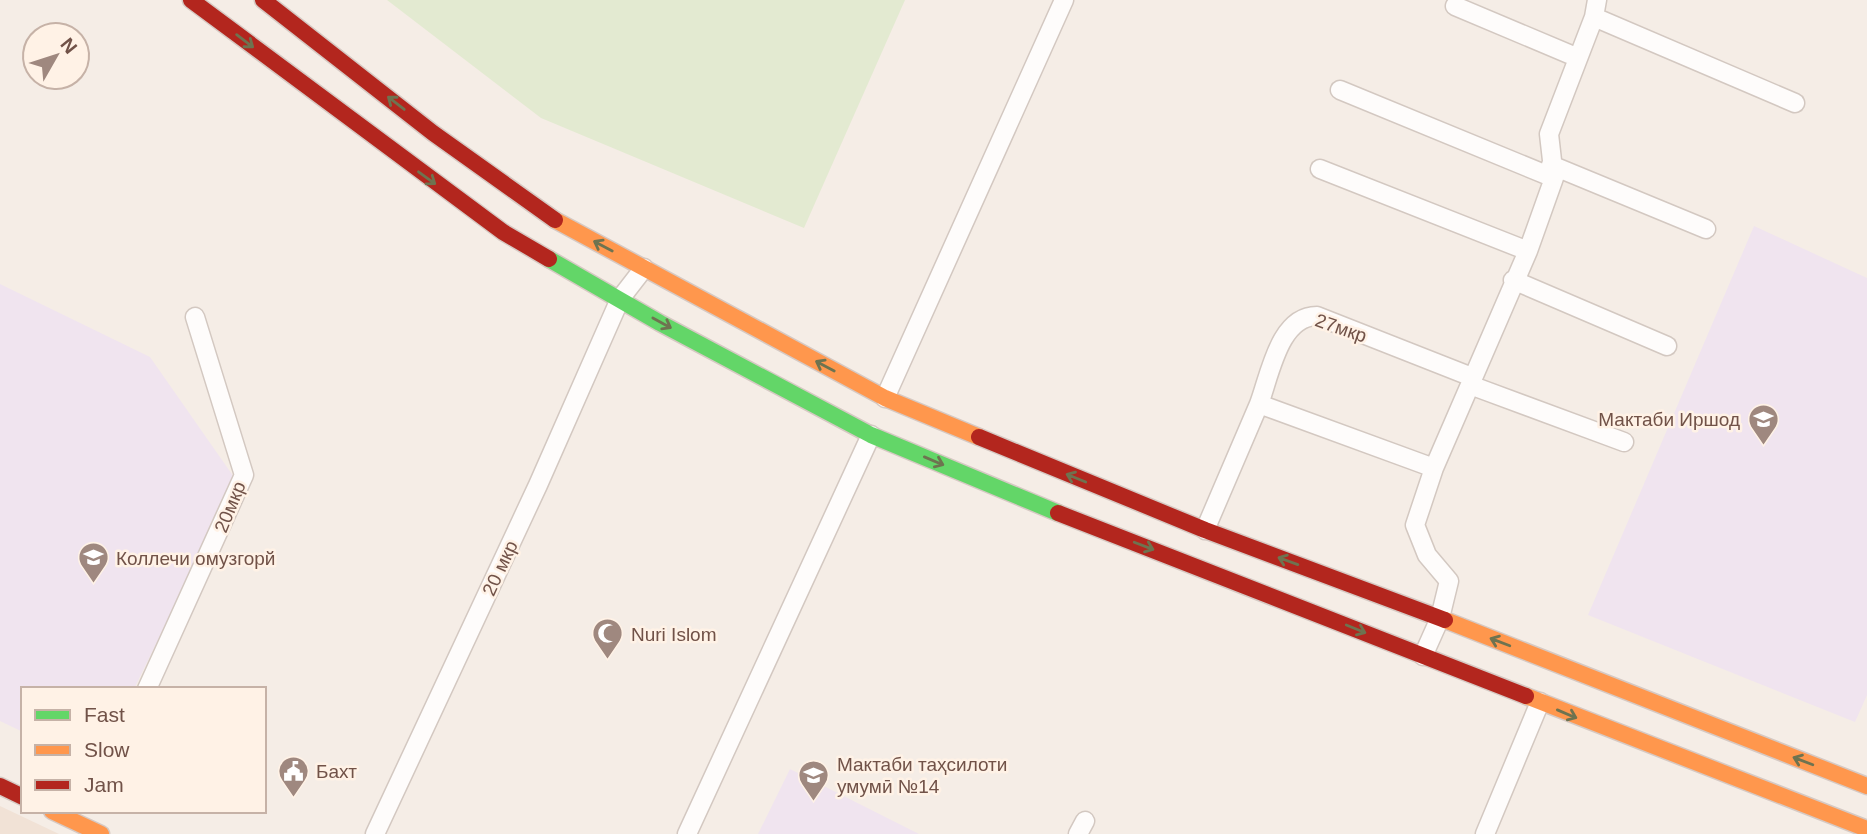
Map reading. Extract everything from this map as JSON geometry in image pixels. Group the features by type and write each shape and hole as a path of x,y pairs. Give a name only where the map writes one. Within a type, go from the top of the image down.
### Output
{"main road":[{"path":"191,0 503,232 620,299 871,435 1038,505 1867,829"},
{"path":"263,0 433,133 562,225 885,398 1205,530 1440,618 1867,786"},
{"path":"0,786 21,796"},
{"path":"57,813 82,822 101,834"}],"street":[{"path":"885,398 1064,0"},
{"path":"1455,6 1576,57"},
{"path":"1423,656 1440,618 1449,581 1427,555 1415,526 1434,468 1513,280 1528,251 1552,172 1549,134 1595,9 1796,103"},
{"path":"1339,90 1706,229"},
{"path":"1320,169 1528,251"},
{"name":"20 мкр","path":"375,834 538,485 620,299 644,268"},
{"path":"1513,280 1667,346"},
{"name":"27мкр","path":"1205,530 1288,330 1304,316 1317,316 1624,442"},
{"name":"20мкр","path":"148,687 244,475 195,317"},
{"path":"1259,404 1434,468"},
{"path":"687,834 871,435"},
{"path":"1485,834 1540,702"}],"shaded area":[{"name":"Мактаби Иршод","path":"1754,226 1867,278 1867,695 1855,722 1588,615"},
{"name":"Коллечи омузгорй","path":"0,284 150,357 236,480 135,687 21,687 21,731 0,721"},
{"name":"Мактаби таҳсилоти умумӣ №14","path":"790,769 919,834 758,834"},
{"path":"0,806 59,834 0,834"}],"green space":[{"path":"387,0 905,0 804,228 541,118"}],"traffic: fast":[{"path":"549,259 660,323 871,435 1058,513"}],"traffic: slow":[{"path":"555,220 885,398 979,437"},
{"path":"1445,620 1867,786"},
{"path":"1526,696 1867,829"},
{"path":"56,813 101,834"}],"traffic: jam":[{"path":"191,0 503,232 549,259"},
{"path":"263,0 433,133 555,220"},
{"path":"979,437 1205,530 1445,620"},
{"path":"1058,513 1526,696"},
{"path":"0,786 21,796"}],"place":[{"name":"Мактаби Иршод","path":"1763,446"},
{"name":"Коллечи омузгорй","path":"93,585"},
{"name":"Nuri Islom","path":"608,661"},
{"name":"Бахт","path":"293,798"},
{"name":"Мактаби таҳсилоти умумӣ №14","path":"814,802"}]}
